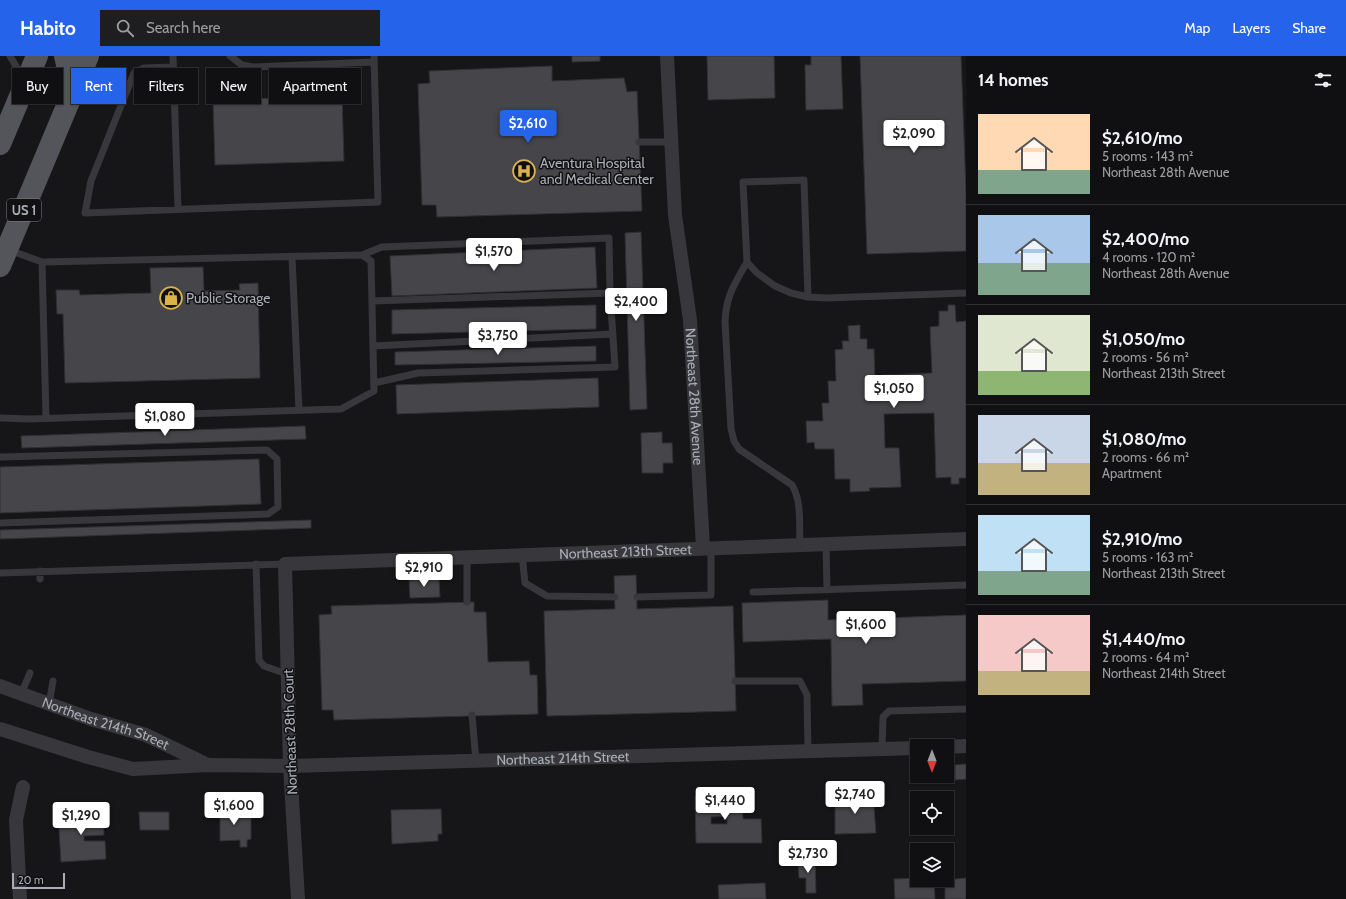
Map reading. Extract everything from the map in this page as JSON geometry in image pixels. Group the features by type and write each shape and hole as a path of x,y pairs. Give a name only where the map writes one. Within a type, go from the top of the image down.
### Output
{"main road":[{"path":"32,68 37,56"},
{"path":"64,116 67,64 65,56"},
{"name":"US 1","path":"4,258 88,56"},
{"path":"0,144 17,104"}],"street":[{"name":"Northeast 28th Avenue","path":"667,56 675,215 690,320 707,547"},
{"name":"Northeast 213th Street","path":"285,564 707,547 966,539"},
{"name":"Northeast 28th Court","path":"285,564 290,766 298,899"},
{"name":"Northeast 214th Street","path":"0,686 91,719 146,735 208,765"},
{"name":"Northeast 214th Street","path":"0,729 88,757 133,769 208,765 290,766 910,748"},
{"path":"954,747 966,746"},
{"path":"20,899 16,820 23,788"}],"lane":[{"path":"10,56 17,68"},
{"path":"173,56 178,209"},
{"path":"173,67 144,68 134,73 91,181 85,212 378,202 374,59 253,68 242,65 230,56"},
{"path":"639,142 671,142"},
{"path":"800,544 797,494 792,485 739,449 734,441 731,429 725,322 728,296 747,262 743,182 804,180 808,297"},
{"path":"4,258 42,262 362,255 382,247 609,238 610,293 615,367 418,373 374,383"},
{"path":"0,418 46,418 341,409 374,391 371,261 362,255"},
{"path":"292,257 299,410"},
{"path":"42,262 46,418"},
{"path":"747,262 757,273 775,286 808,297 847,298 966,293"},
{"path":"372,301 610,293"},
{"path":"373,346 613,334"},
{"path":"0,457 267,450 277,459 278,507 268,514 0,523"},
{"path":"826,543 827,590"},
{"path":"637,597 711,595 707,547"},
{"path":"522,554 525,583 547,596 615,597"},
{"path":"467,556 467,602"},
{"path":"256,564 259,660 264,666 287,674"},
{"path":"0,573 285,564"},
{"path":"64,579 65,570"},
{"path":"40,571 40,579"},
{"path":"753,592 966,585"},
{"path":"21,694 30,673"},
{"path":"49,704 53,681"},
{"path":"735,681 800,681 807,695 808,751"},
{"path":"882,749 882,717 889,711 966,709"},
{"path":"472,715 476,761"}],"building":[{"path":"572,56 600,56 600,61 572,62"},
{"path":"707,56 774,56 775,98 708,100"},
{"path":"811,56 841,56 843,109 806,110 805,65 811,65"},
{"path":"860,56 961,56 966,192 966,251 867,254"},
{"name":"Aventura Hospital and Medical Center","path":"552,66 552,81 624,78 627,92 637,91 642,211 437,217 436,205 422,205 418,84 430,83 429,71"},
{"path":"269,98 269,104 342,104 344,161 215,165 213,104 261,104 261,99"},
{"path":"641,232 647,409 630,410 625,233"},
{"path":"595,247 597,288 392,296 390,256"},
{"path":"203,267 204,291 240,290 239,284 258,283 260,378 65,383 63,314 57,314 56,290 79,290 80,295 151,293 150,268"},
{"path":"596,305 596,329 392,334 392,310"},
{"path":"948,305 955,305 956,322 966,321 966,478 959,478 959,484 951,484 951,477 936,478 934,413 884,414 885,448 899,448 901,487 869,488 870,491 850,492 850,479 835,479 834,449 815,449 814,442 807,443 806,421 823,421 822,403 829,403 828,381 836,381 835,350 843,349 842,341 849,341 848,326 860,325 860,339 867,339 867,349 874,349 875,382 882,381 882,375 932,373 930,327 939,326 939,311 948,311"},
{"path":"596,346 596,361 395,365 395,352"},
{"path":"598,378 599,407 397,414 396,385"},
{"path":"305,426 306,439 22,448 21,436"},
{"path":"662,432 662,443 672,443 673,463 663,463 663,473 642,473 641,433"},
{"path":"259,459 261,504 0,513 0,467"},
{"path":"311,520 311,528 0,539 0,530"},
{"path":"636,575 637,609 733,606 736,711 547,716 544,611 615,609 614,576"},
{"path":"439,579 440,597 410,598 409,580"},
{"path":"828,600 828,620 966,615 966,681 862,684 863,705 832,706 831,639 743,642 742,603"},
{"path":"474,602 474,612 486,612 488,662 529,661 530,675 537,675 538,714 334,720 333,710 322,710 319,615 332,614 331,606"},
{"path":"966,764 966,779 955,780 955,765"},
{"path":"742,795 743,819 761,819 762,843 696,843 695,796","holes":["727,816 727,824 711,824 711,817"]},
{"path":"873,795 876,833 835,834 835,796"},
{"path":"217,808 237,808 237,817 251,817 251,839 247,840 247,847 240,847 240,840 220,841 220,818 218,818"},
{"path":"441,809 442,834 438,834 438,841 392,844 391,810"},
{"path":"103,811 104,835 84,836 84,841 105,841 106,859 61,862 58,813"},
{"path":"139,812 169,812 169,830 140,830"},
{"path":"815,857 816,893 806,893 806,878 799,878 798,862 803,862 803,858"},
{"path":"910,878 910,887 934,887 935,899 895,899 894,879"},
{"path":"966,878 966,899 945,899 945,887 954,887 954,879"},
{"path":"765,883 766,899 719,899 718,885"}],"place":[{"name":"Aventura Hospital and Medical Center","path":"524,171"},
{"name":"Public Storage","path":"171,298"}]}
